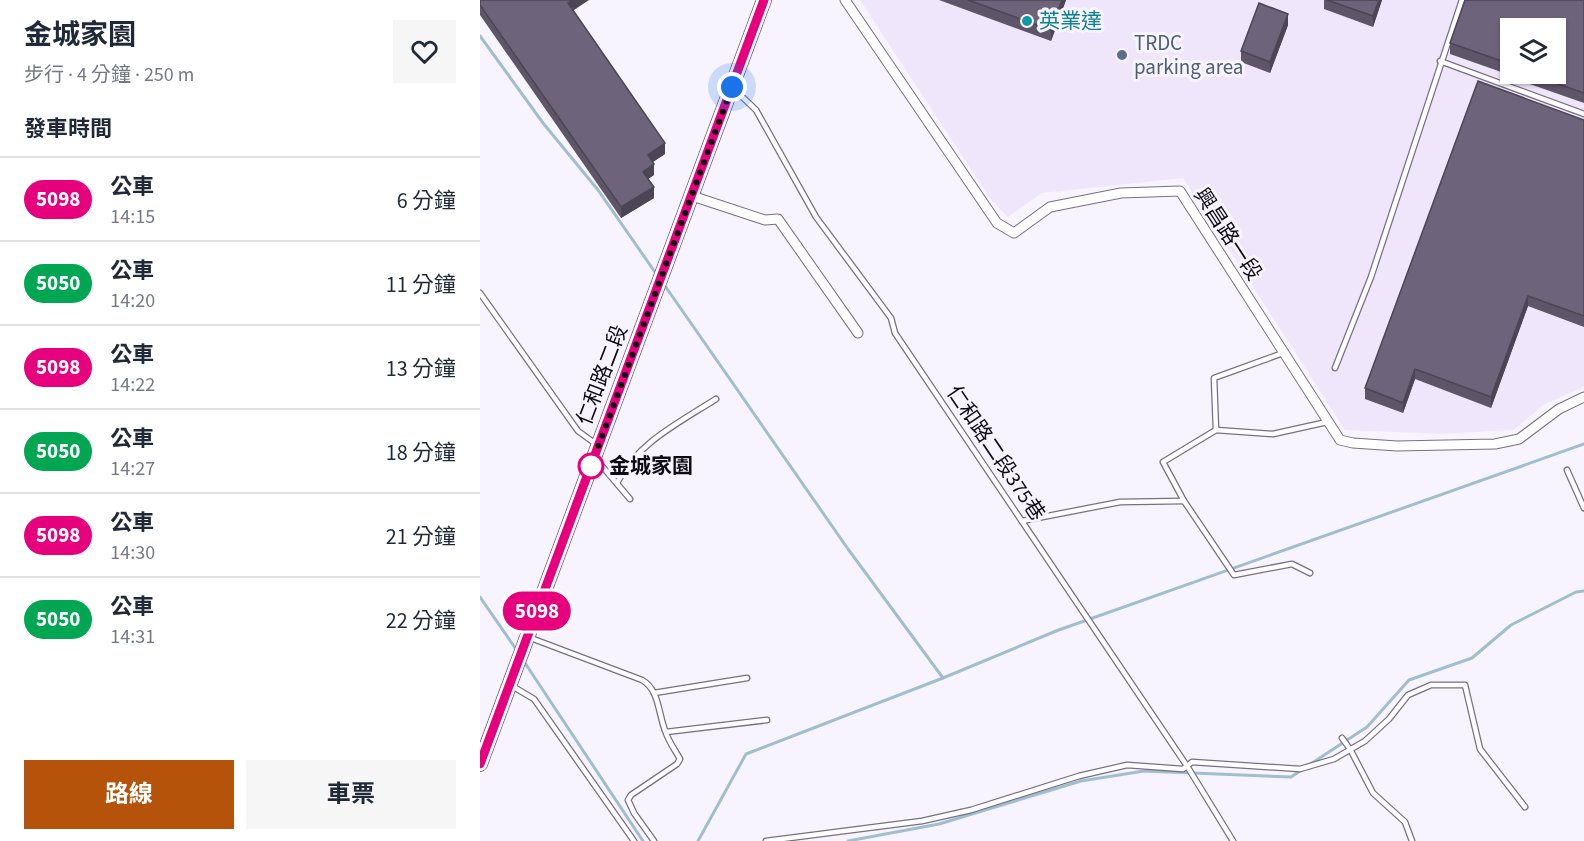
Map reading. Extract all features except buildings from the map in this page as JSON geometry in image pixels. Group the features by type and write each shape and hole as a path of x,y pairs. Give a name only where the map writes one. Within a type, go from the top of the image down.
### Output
{"main road":[{"name":"仁和路二段","path":"480,764 764,0"}],"street":[{"name":"興昌路一段","path":"845,0 997,223 1014,233 1050,207 1121,193 1180,191 1340,440 1397,446 1495,444 1519,439 1559,409 1584,397"},
{"path":"692,196 765,220 778,219 858,333"}],"lane":[{"path":"1335,368 1371,277 1440,61 1462,0"},
{"path":"1440,61 1584,114"},
{"name":"仁和路二段375巷","path":"732,87 756,110 816,217 891,318 895,333 1189,768 1233,841"},
{"path":"480,293 578,432 597,451 630,499"},
{"path":"1216,430 1214,378 1283,353"},
{"path":"617,483 636,454 664,432 716,399"},
{"path":"1310,573 1292,564 1234,575 1184,501 1163,462 1216,430 1273,434 1328,422"},
{"path":"1567,470 1584,508"},
{"path":"1022,521 1120,502 1184,501"},
{"path":"527,636 642,680 654,693 666,732 680,759 677,764 631,795 628,800 634,813 654,841"},
{"path":"654,693 747,678"},
{"path":"509,685 534,699 634,841"},
{"path":"766,841 922,821 971,810 1078,776 1127,765 1183,769 1189,768 1192,762 1300,769 1334,759 1349,747 1365,741 1408,695 1431,685 1465,685 1480,748 1525,807"},
{"path":"666,732 767,720"},
{"path":"1342,738 1373,793 1405,822 1412,841"}],"shaded area":[{"path":"860,0 1584,0 1584,387 1543,405 1514,430 1440,434 1345,430 1183,178 1042,193 1008,217 991,200"}],"waterway":[{"path":"480,36 543,123 598,190 657,275"},
{"path":"663,283 848,549 943,678"},
{"path":"698,841 746,754 943,678 1056,631 1584,444"},
{"path":"1309,765 1367,727 1409,680 1472,658 1511,625 1576,592 1584,591"},
{"path":"480,597 518,652"},
{"path":"523,660 643,841"},
{"path":"848,841 939,824 1081,781 1144,771 1291,777 1303,769"}],"bus line":[{"name":"5098","path":"480,764 764,0"}],"place":[{"name":"英業達","path":"1027,21"},
{"name":"TRDC parking area","path":"1122,55"},
{"name":"金城家園","path":"591,466"}],"route":[{"path":"591,466 732,87"}]}
